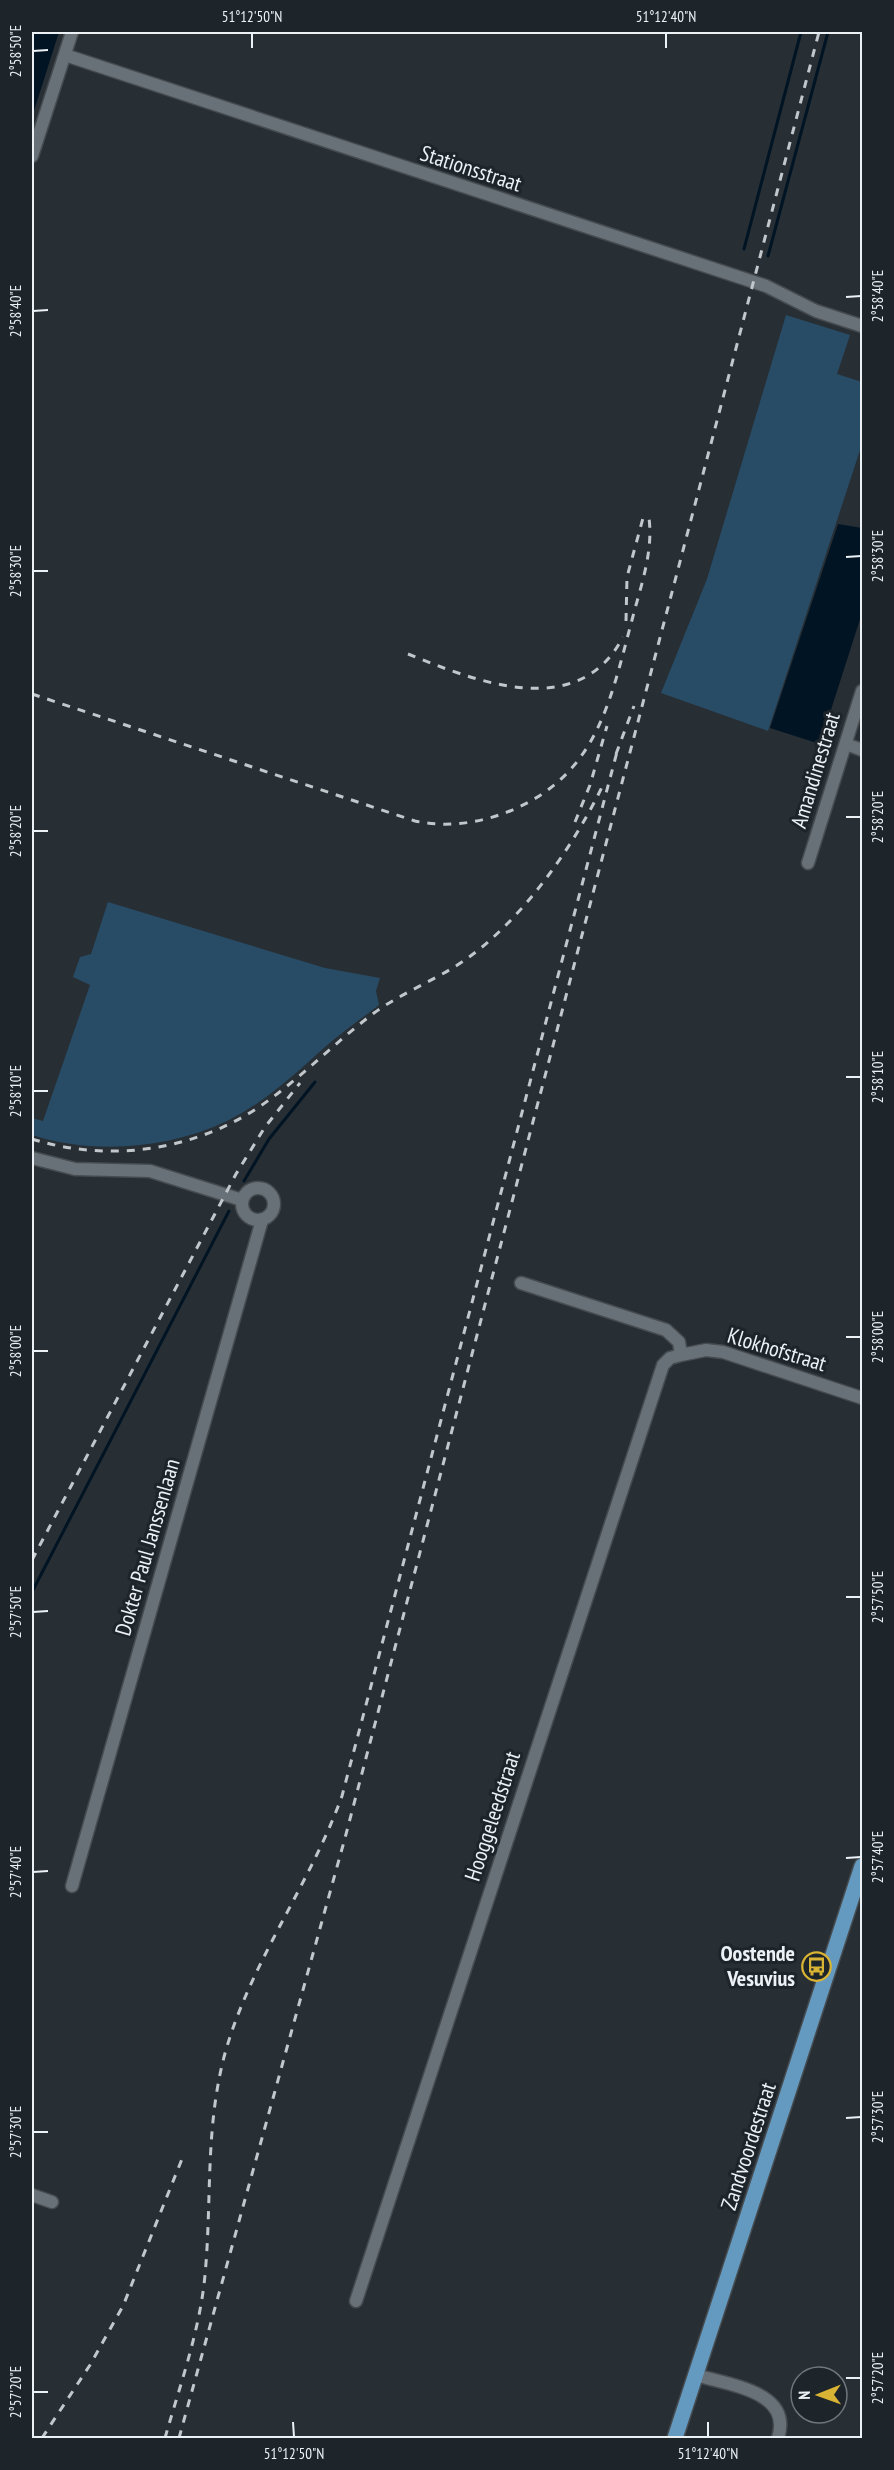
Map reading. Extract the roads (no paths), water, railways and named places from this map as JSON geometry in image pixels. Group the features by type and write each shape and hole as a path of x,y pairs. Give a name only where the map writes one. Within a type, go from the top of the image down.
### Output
{"main road":[{"name":"Zandvoordestraat","path":"675,2439 862,1866"}],"street":[{"path":"32,156 72,32"},
{"name":"Stationsstraat","path":"65,55 766,286 816,311 862,326"},
{"name":"Amandinestraat","path":"808,863 862,691"},
{"path":"846,744 862,750"},
{"path":"32,1158 75,1169 150,1171 242,1200 242,1208 247,1216 254,1220 262,1220"},
{"name":"Dokter Paul Janssenlaan","path":"72,1886 262,1220 269,1217 274,1204 268,1191 255,1188 242,1200"},
{"path":"521,1283 666,1330 679,1342 681,1355"},
{"name":"Klokhofstraat","path":"681,1355 706,1350 723,1352 862,1398"},
{"name":"Hooggeleedstraat","path":"356,2301 663,1365 670,1358 681,1355"},
{"path":"32,2195 52,2202"},
{"path":"696,2375 765,2397 779,2413 781,2429 778,2439"}],"waterway":[{"path":"744,249 801,32"},
{"path":"768,256 828,32"},
{"path":"244,1181 269,1139 315,1082"},
{"path":"32,1592 229,1211"}],"railway":[{"path":"179,2438 345,1838 819,32"},
{"path":"32,694 415,821 451,824 487,819 510,811 539,796 563,777 581,756 595,733 616,679 643,580 650,539 648,512"},
{"path":"626,621 627,577 643,518"},
{"path":"408,654 464,675 494,683 524,688 553,687 580,680 604,664 623,637"},
{"path":"616,754 634,706"},
{"path":"575,822 590,785 607,726"},
{"path":"165,2438 199,2316 207,2247 211,2139 224,2057 248,1990 313,1862 342,1796 618,748"},
{"path":"32,1139 62,1147 93,1150 124,1151 155,1148 215,1131 243,1117 283,1090 374,1013 454,967 486,944 525,904 560,859 602,787"},
{"path":"32,1560 236,1174 265,1127 300,1083"},
{"path":"42,2438 90,2365 123,2306 184,2154"}],"place":[{"name":"Oostende Vesuvius","path":"816,1966"}]}
